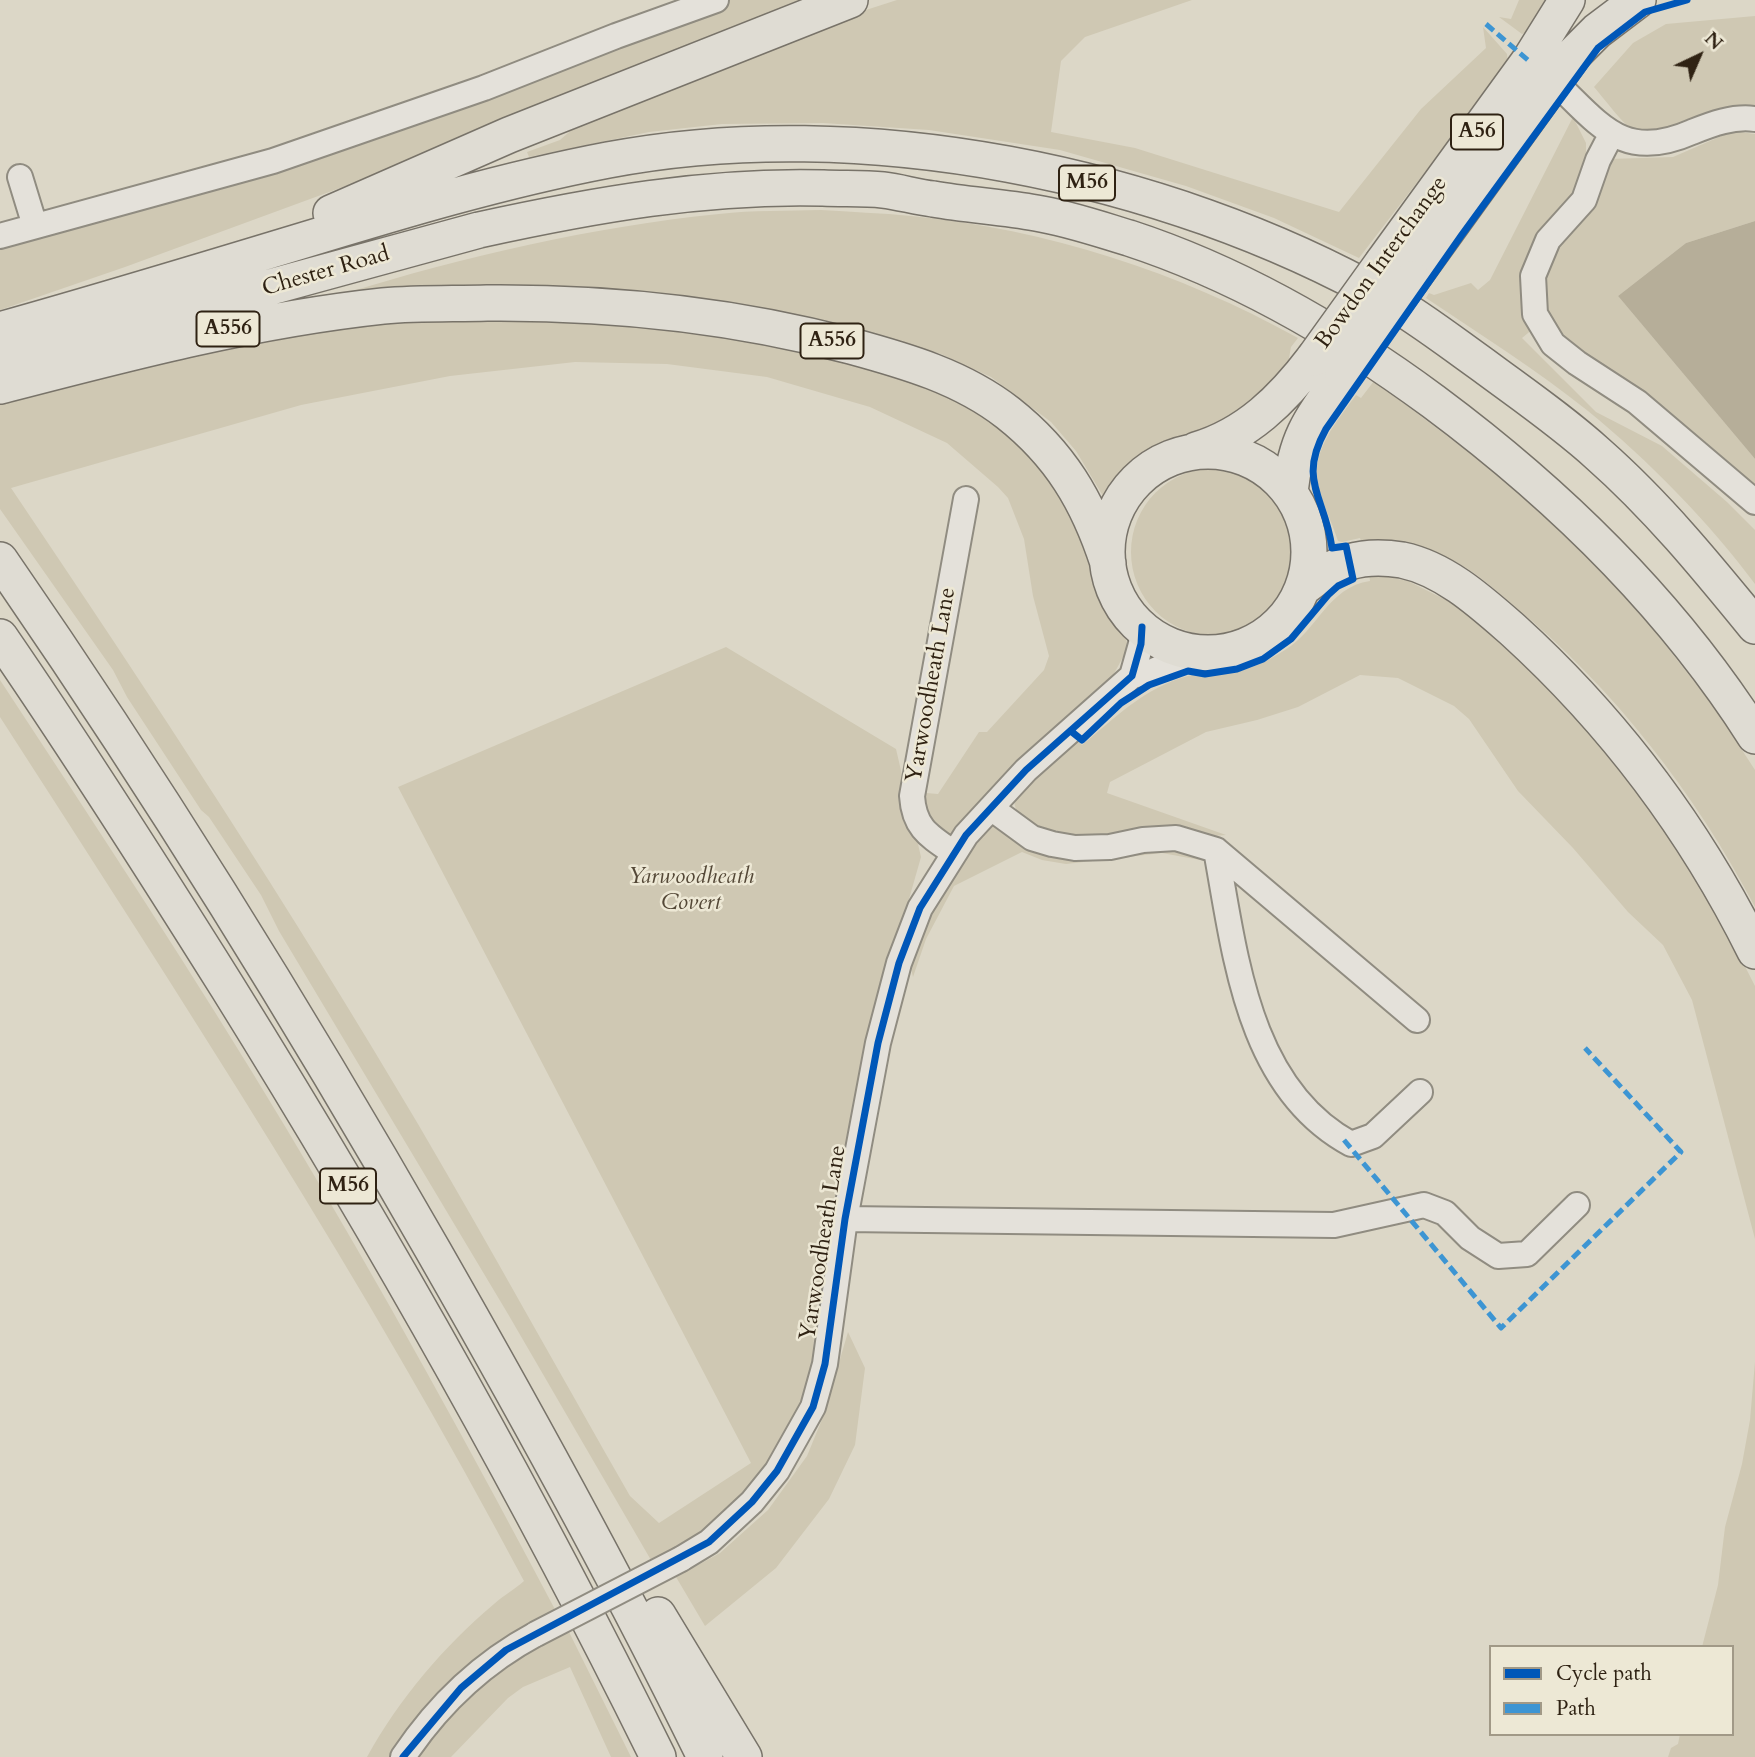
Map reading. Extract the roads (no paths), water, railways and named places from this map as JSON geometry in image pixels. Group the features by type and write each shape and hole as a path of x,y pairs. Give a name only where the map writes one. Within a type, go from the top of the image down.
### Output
{"highway":[{"path":"285,246 337,210 384,189 682,65 850,0"},
{"name":"Bowdon Interchange","path":"1290,492 1297,449 1328,367 1397,271 1567,0"},
{"name":"Bowdon Interchange","path":"1397,271 1555,82 1575,53 1597,31 1638,0"},
{"name":"M56","path":"285,246 432,201 537,175 612,159 708,148 792,144 870,146 955,155 1046,172 1147,198 1225,224 1309,260 1388,300 1501,378 1596,452 1656,510 1755,626"},
{"name":"M56","path":"613,203 727,189 881,190 934,200 1039,213 1130,239 1208,268 1286,306 1354,347 1406,382 1513,462 1644,589 1728,693 1755,736"},
{"name":"Chester Road","path":"0,361 479,230 613,203"},
{"name":"Chester Road","path":"0,330 285,246"},
{"name":"A556","path":"0,386 243,326 386,306 539,303 682,314 755,325 817,337 935,372 972,390 1005,411 1034,435 1059,464 1080,495 1096,526 1108,563"},
{"name":"Bowdon Interchange","path":"1186,453 1211,446 1256,419 1286,393 1328,367"},
{"name":"A56","path":"1217,452 1242,457 1262,467 1290,492 1306,527 1309,570 1303,588 1289,613 1268,634 1242,647 1214,653 1195,651 1158,639 1133,619 1116,593 1108,563 1108,534 1118,505 1135,481 1158,463 1186,453 1217,452"},
{"path":"1303,588 1324,571 1349,561 1377,558 1427,568 1456,584 1485,606 1576,692 1651,781 1714,875 1755,951"},
{"name":"M56","path":"0,561 130,752 304,1028 521,1404 635,1615 705,1757"},
{"name":"M56","path":"0,637 172,898 345,1181 541,1530 657,1757"},
{"path":"521,1404 639,1585 744,1757"}],"street":[{"path":"0,236 273,162 484,88 716,0"},
{"path":"1555,82 1611,135 1628,141 1651,145 1673,141 1728,120 1755,119"},
{"path":"1611,135 1598,160 1584,200 1548,240 1533,276 1535,314 1553,344 1637,402 1755,502"},
{"path":"20,177 35,226"},
{"name":"Yarwoodheath Lane","path":"954,853 920,826 913,813 912,796 965,499"},
{"path":"1132,676 1142,644 1142,626"},
{"name":"Yarwoodheath Lane","path":"404,1757 460,1688 506,1650 709,1542 752,1502 777,1471 813,1407 829,1339 845,1219 878,1042 899,962 920,908 966,835 1026,770 1132,676 1151,672 1195,651"},
{"path":"991,808 1032,838 1052,844 1075,848 1110,848 1143,840 1176,838 1216,850 1417,1020"},
{"path":"1216,850 1243,982 1257,1031 1278,1074 1307,1110 1331,1133 1351,1144 1373,1136 1420,1092"},
{"path":"845,1219 1334,1224 1424,1205 1445,1213 1470,1238 1498,1256 1527,1254 1577,1205"}],"park label":[{"name":"Yarwoodheath Covert","path":"691,891"}]}
